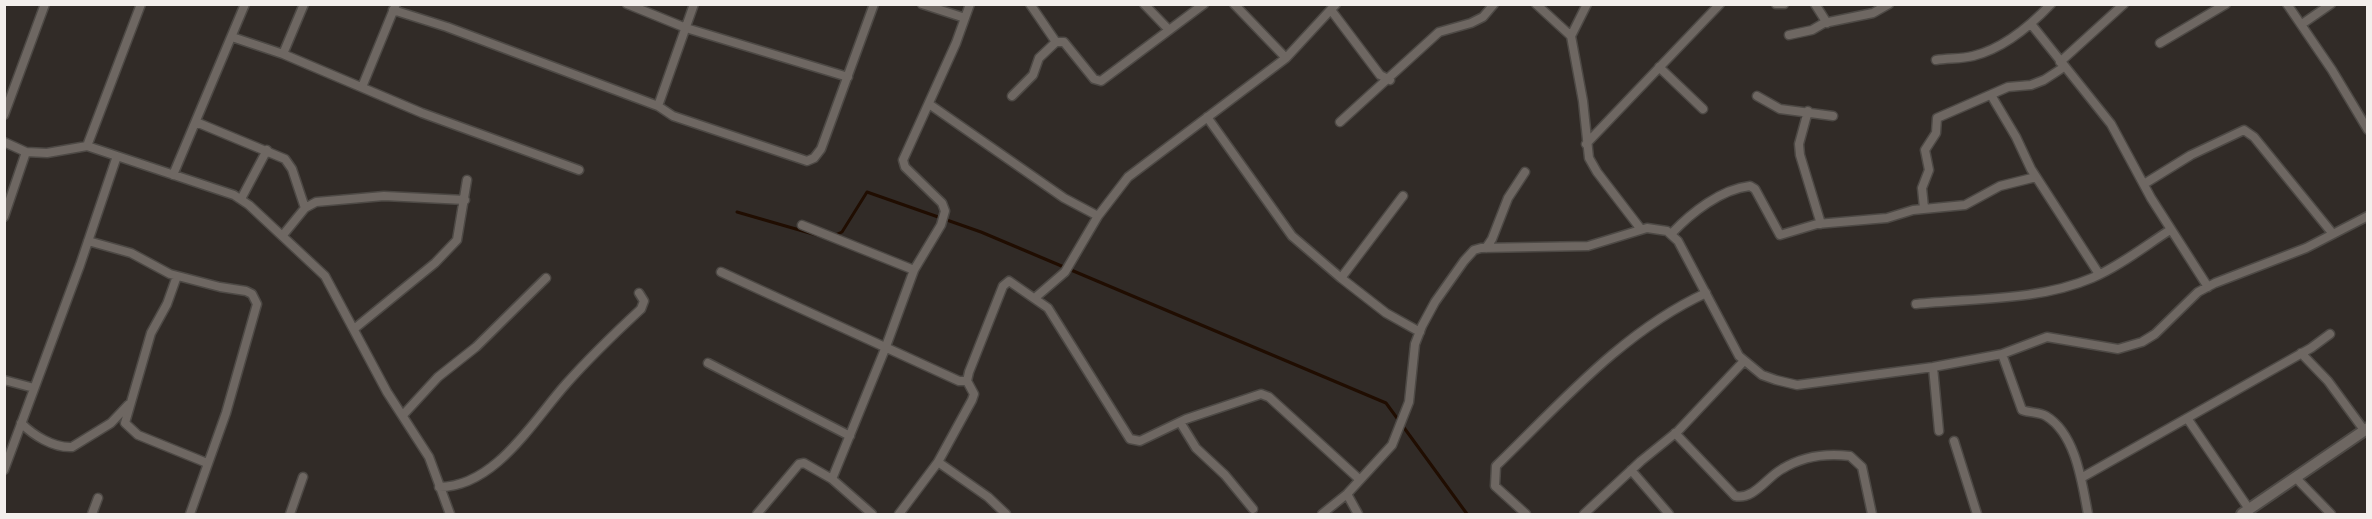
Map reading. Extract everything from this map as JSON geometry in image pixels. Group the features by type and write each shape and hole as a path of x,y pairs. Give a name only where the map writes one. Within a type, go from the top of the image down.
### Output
{"street":[{"path":"4,115 45,4"},
{"path":"87,146 141,4"},
{"path":"173,175 245,4"},
{"path":"283,54 304,4"},
{"path":"627,4 686,28 848,77"},
{"path":"658,106 694,4"},
{"path":"362,87 395,7 658,106 673,116 807,161 814,158 821,149 874,4"},
{"path":"922,4 965,18"},
{"path":"832,479 885,349 914,270 941,225 945,211 942,203 904,167 903,160 970,4"},
{"path":"1030,4 1056,42"},
{"path":"1144,4 1169,30"},
{"path":"1012,96 1034,75 1039,58 1056,42 1064,42 1094,79 1101,81 1204,4"},
{"path":"1234,4 1286,58"},
{"path":"1340,122 1390,80 1439,32 1471,23 1483,17 1494,4"},
{"path":"1536,4 1570,36 1583,100 1586,144 1597,172 1640,228"},
{"path":"1570,36 1587,4"},
{"path":"1586,144 1720,4"},
{"path":"1776,4 1784,4"},
{"path":"1815,4 1827,23"},
{"path":"1789,35 1812,30 1827,23 1873,13 1889,4"},
{"path":"1936,60 1974,56 2031,24 2051,4"},
{"path":"1924,208 1922,188 1929,170 1925,150 1936,133 1937,118 2008,87 2031,85 2044,80 2124,4"},
{"path":"2160,43 2226,4"},
{"path":"2287,4 2302,24 2367,130"},
{"path":"2302,24 2331,4"},
{"path":"1036,297 1065,273 1098,216 1128,177 1286,58 1334,7 1380,75 1382,86"},
{"path":"2031,24 2111,124 2170,230 2208,287"},
{"path":"232,37 283,54 422,113 579,170"},
{"path":"1659,67 1703,109"},
{"path":"1380,75 1390,80"},
{"path":"1992,95 2036,177 2099,274"},
{"path":"1757,96 1780,109 1833,116"},
{"path":"929,104 1064,198 1098,216"},
{"path":"1808,111 1799,144 1800,155 1821,224"},
{"path":"1207,117 1301,247 1386,313 1420,332"},
{"path":"196,122 267,150 289,164 305,208"},
{"path":"2144,184 2191,156 2244,130 2254,137 2333,234"},
{"path":"4,142 26,152 47,153 87,146 241,199 283,235 325,276 387,392 403,415 412,435 429,457 450,514"},
{"path":"241,199 267,150"},
{"path":"4,217 26,152"},
{"path":"4,470 117,156"},
{"path":"1486,248 1492,239 1508,198 1525,172"},
{"path":"1672,233 1687,217 1740,187 1750,186 1759,195 1778,234 1821,224 1887,218 1924,208 1965,205 2000,186 2036,177"},
{"path":"354,329 452,247 460,235 467,180"},
{"path":"283,235 305,208 320,201 384,196 465,200"},
{"path":"1341,278 1403,196"},
{"path":"1322,514 1347,494 1392,445 1405,417 1415,344 1420,332 1435,303 1474,250 1588,246 1640,228 1657,228 1672,233 1678,240 1728,338 1744,361 1762,375 1797,385 1933,368 2002,354 2047,337 2118,349 2128,347 2155,333 2198,292 2306,248 2367,216"},
{"path":"802,225 914,270"},
{"path":"1916,304 2040,293 2070,286 2099,274 2170,230"},
{"path":"88,241 131,253 177,276 246,291 252,294 257,304 247,345 190,514"},
{"path":"721,272 885,349 959,381 967,381"},
{"path":"177,276 167,304 151,333 125,422 130,430 207,463"},
{"path":"403,415 438,377 476,347 546,278"},
{"path":"899,514 938,462 972,400 974,394 967,381 1004,284 1009,281 1036,297 1048,308 1130,440 1140,441 1180,422 1254,395 1269,397 1359,479"},
{"path":"440,487 454,487 474,479 508,451 572,378 644,305 639,292"},
{"path":"1526,514 1495,486 1496,466 1606,359 1672,310 1706,293"},
{"path":"2081,478 2301,353 2330,334"},
{"path":"2187,418 2245,512 2366,429 2328,381 2301,353"},
{"path":"2002,354 2022,410 2046,416 2063,430 2081,478 2088,514"},
{"path":"1584,514 1675,433 1744,361"},
{"path":"708,363 850,436"},
{"path":"1933,368 1939,431"},
{"path":"4,380 34,388"},
{"path":"21,423 32,434 64,448 72,447 111,423 129,405"},
{"path":"1180,422 1196,448 1226,475 1252,509"},
{"path":"1675,433 1735,496 1742,498 1751,494 1781,469 1805,458 1850,456 1862,467 1872,514"},
{"path":"16,436 32,434"},
{"path":"1954,441 1977,514"},
{"path":"938,462 988,498 1005,514"},
{"path":"757,514 799,464 804,463 832,479 872,514"},
{"path":"1631,470 1670,514"},
{"path":"290,514 303,477"},
{"path":"2296,478 2331,514"},
{"path":"1347,494 1358,514"},
{"path":"92,514 98,498"}],"waterway":[{"path":"833,236 842,232 867,192 981,232 1386,403 1467,514"},
{"path":"737,212 827,238"}]}
